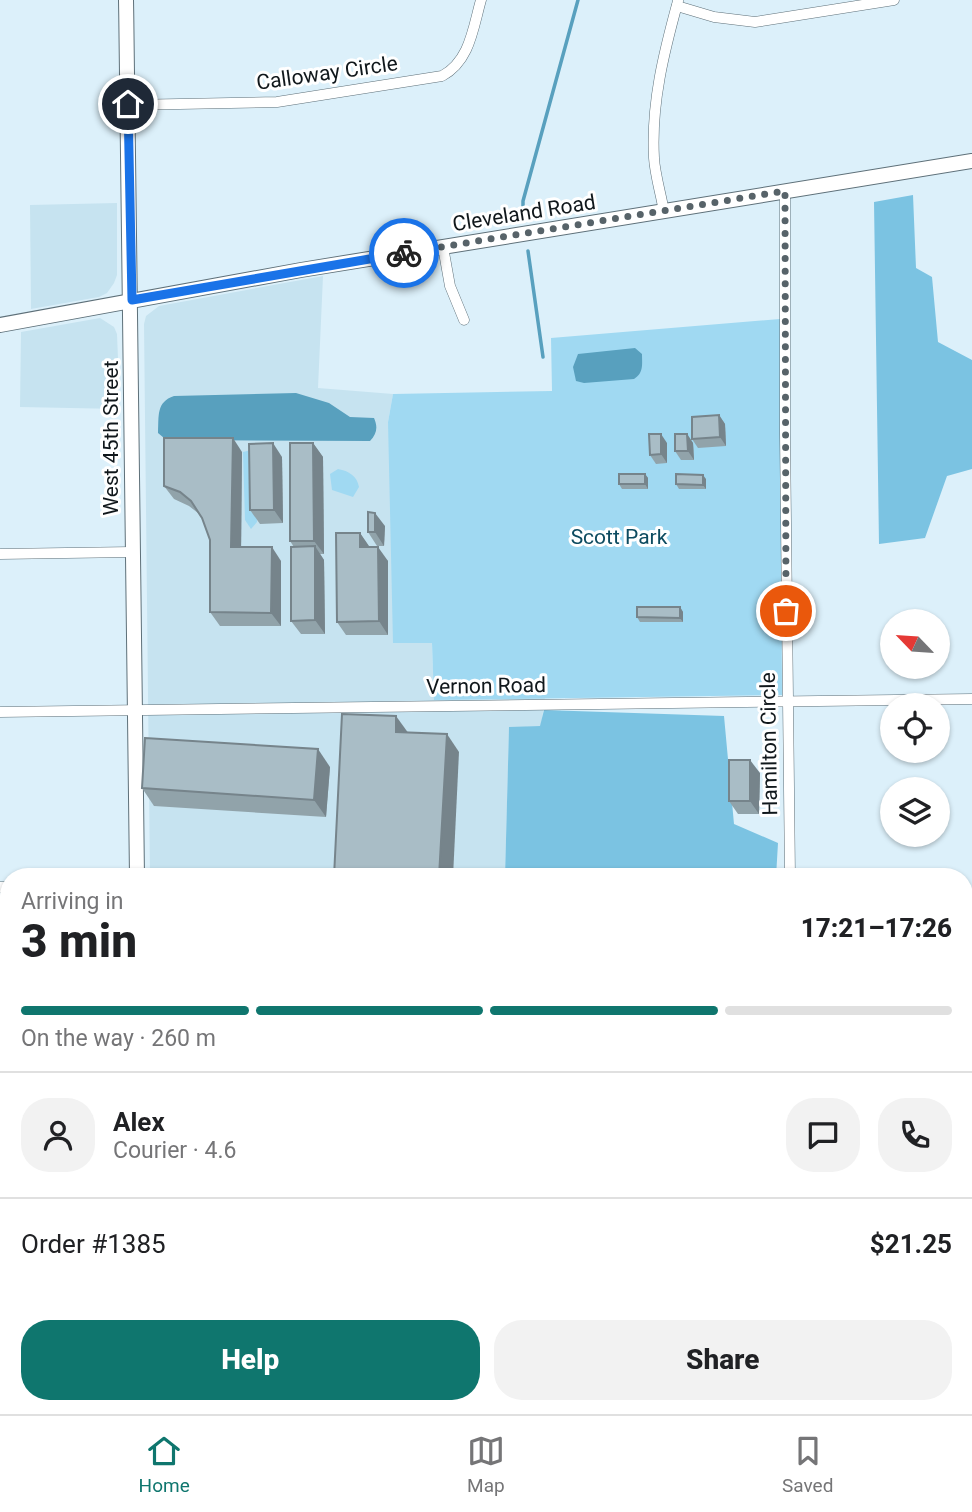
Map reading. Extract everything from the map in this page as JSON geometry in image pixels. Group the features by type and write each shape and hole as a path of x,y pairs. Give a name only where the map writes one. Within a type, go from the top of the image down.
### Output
{"street":[{"name":"West 45th Street","path":"126,0 132,300 132,552 137,868"},
{"name":"Calloway Circle","path":"128,104 277,102 442,76 457,66 463,57 481,0"},
{"path":"664,212 654,159 655,104 662,62 678,3 714,17 755,22 894,0"},
{"name":"Cleveland Road","path":"0,325 443,247 972,161"},
{"name":"Hamilton Circle","path":"785,191 790,868"},
{"path":"443,247 450,286 464,320"},
{"path":"0,554 132,552"},
{"name":"Vernon Road","path":"0,712 972,699"}],"shaded area":[{"path":"913,195 916,268 932,277 938,342 972,360 972,469 947,476 925,538 879,544 874,202"},
{"path":"117,203 117,275 107,293 99,297 31,309 30,205"},
{"path":"323,276 318,388 393,394 388,422 432,643 434,700 545,698 541,726 509,728 505,868 150,868 144,324 146,316 159,306"},
{"path":"100,318 114,327 117,334 120,409 20,407 21,332"},
{"path":"635,348 642,354 642,365 641,371 634,379 584,383 576,381 573,367 578,354"},
{"path":"296,393 329,403 350,417 374,418 374,436 370,441 175,440 164,438 158,433 161,406 174,396"},
{"path":"544,710 724,716 734,824 778,843 777,868 505,868 509,727 540,726"}],"green space":[{"name":"Scott Park","path":"780,319 782,695 434,700 432,643 393,643 388,422 393,394 552,391 551,338"},
{"path":"255,449 258,451 257,522 251,529 245,520 243,452"},
{"path":"338,469 349,473 356,480 359,487 353,497 332,490 330,474"}],"building":[{"path":"719,415 720,437 692,439 692,417"},
{"path":"649,434 661,434 661,454 650,455"},
{"path":"675,434 687,434 688,451 675,451"},
{"path":"164,438 233,438 231,547 272,547 271,613 210,612 210,540 202,518 191,501 180,492 164,486"},
{"path":"273,443 274,510 250,510 249,444"},
{"path":"290,443 313,443 314,541 290,541"},
{"path":"619,474 645,474 645,484 619,484"},
{"path":"676,474 703,475 703,485 676,484"},
{"path":"368,512 375,513 375,532 368,532"},
{"path":"336,533 360,533 360,547 378,547 379,621 337,622"},
{"path":"315,546 315,620 291,621 291,547"},
{"path":"637,607 680,607 680,618 637,617"},
{"path":"342,714 396,716 396,732 447,734 440,868 334,868"},
{"path":"145,738 318,749 314,800 142,788"},
{"path":"729,760 750,760 750,801 729,801"}],"waterway":[{"path":"523,217 523,201 578,0"},
{"path":"528,251 543,357"}],"way so far":[{"path":"404,253 547,232 785,191 786,611"}],"route":[{"path":"128,104 132,300 404,253"}]}
